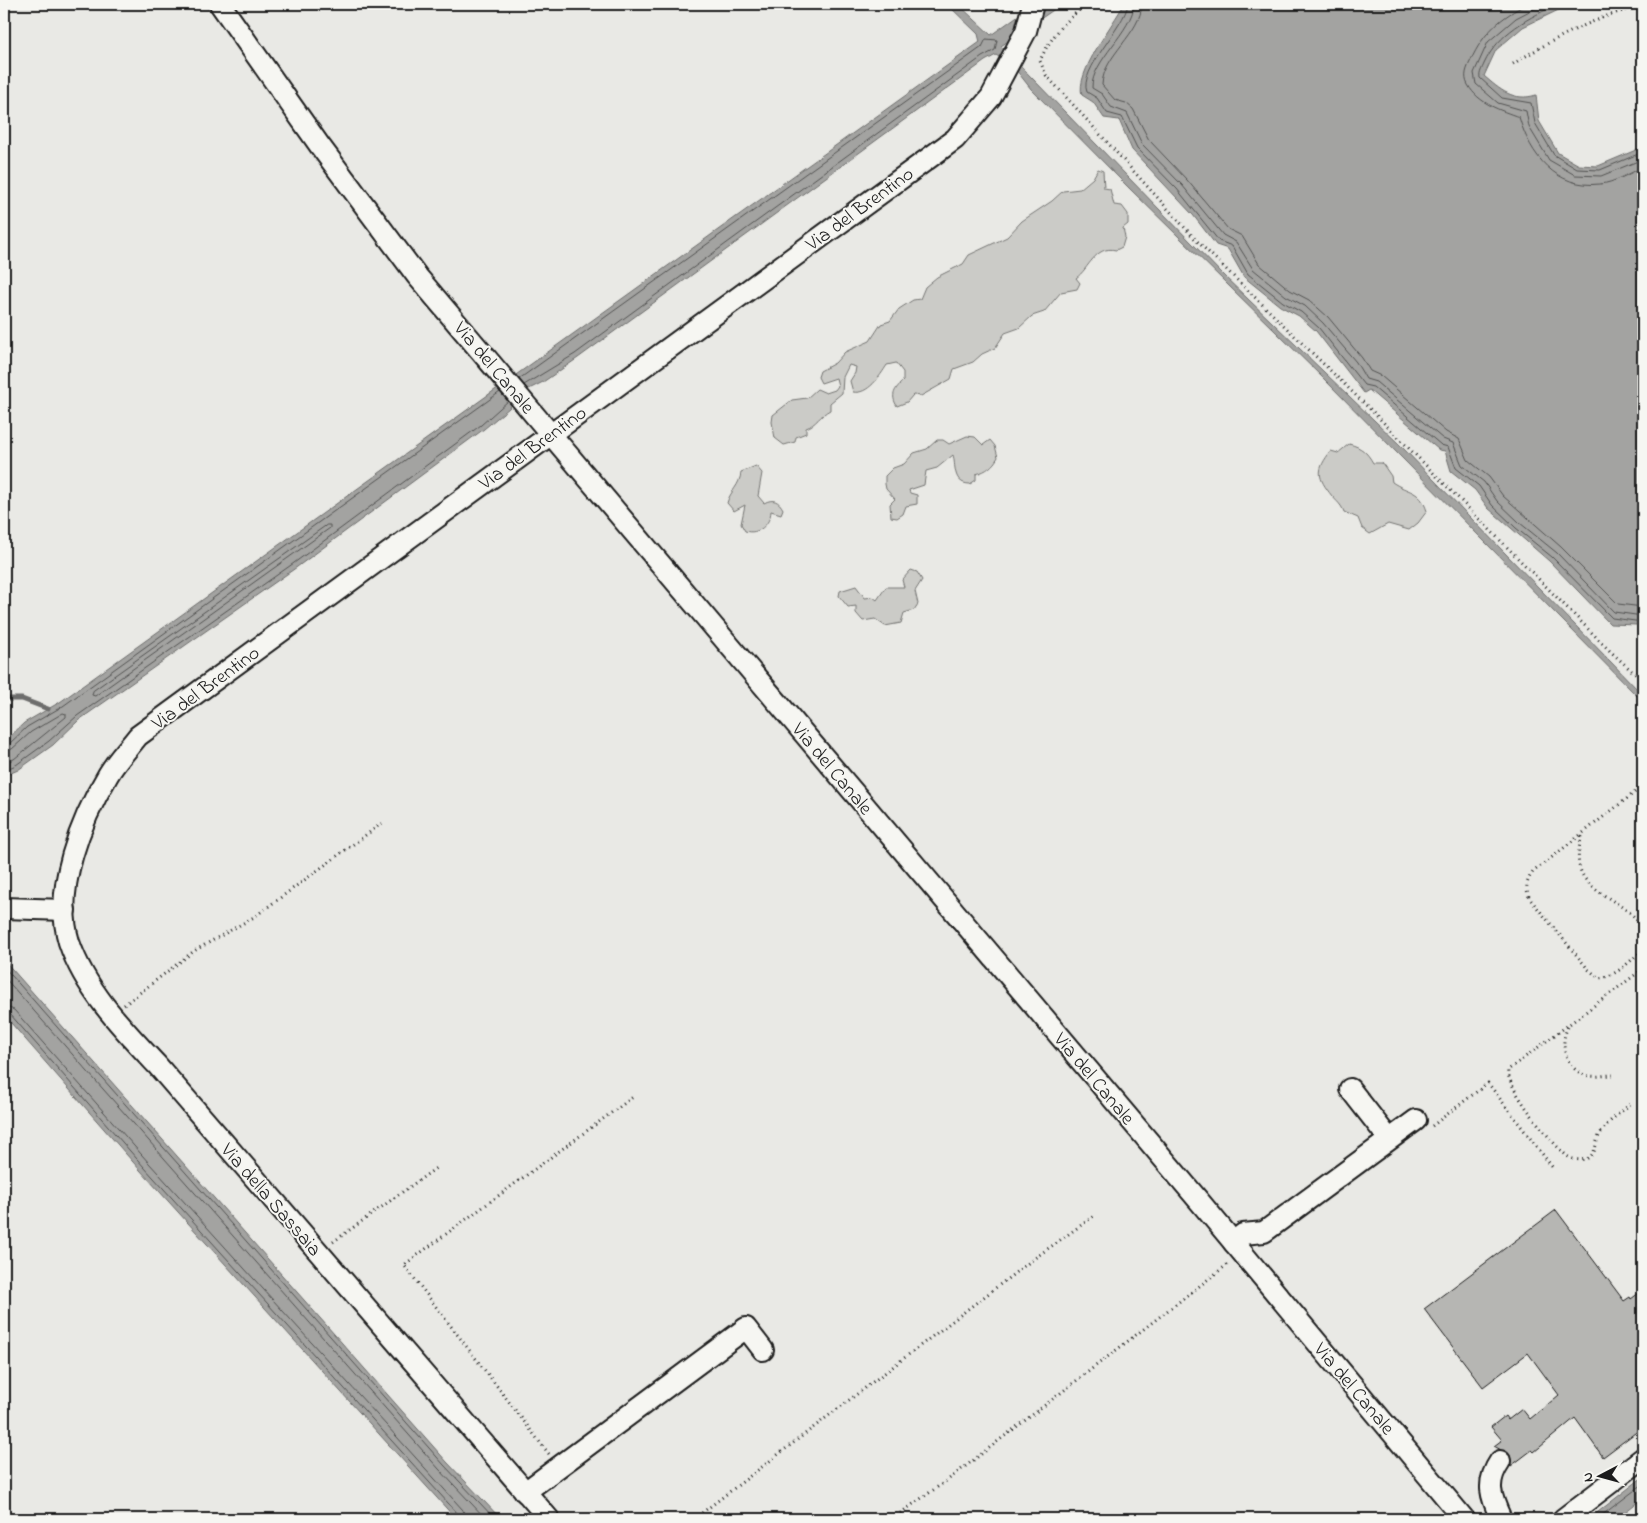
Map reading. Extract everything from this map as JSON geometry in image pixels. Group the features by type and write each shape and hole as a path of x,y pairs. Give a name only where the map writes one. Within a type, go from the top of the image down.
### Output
{"street":[{"name":"Via del Canale","path":"220,4 320,146 417,276 1239,1248 1464,1519"},
{"name":"Via del Brentino","path":"65,910 68,874 78,833 108,774 138,736 955,138 991,97 1026,31 1033,4"},
{"path":"4,908 65,910"},
{"name":"Via della Sassaia","path":"65,910 69,941 83,971 111,1017 157,1065 549,1519"},
{"path":"1350,1089 1389,1140"},
{"path":"1239,1248 1243,1234 1264,1232 1389,1140 1421,1125"},
{"path":"525,1492 746,1328 763,1350"},
{"path":"1563,1519 1643,1458"},
{"path":"1500,1461 1492,1473 1491,1485 1492,1498 1501,1519"}],"path":[{"path":"1087,4 1077,11 1046,47 1040,61 1046,75 1197,241 1373,412 1610,651 1643,681"},
{"path":"1513,64 1579,29 1631,8 1643,7"},
{"path":"1643,786 1533,872 1527,880 1526,891 1530,899 1588,969 1599,978 1621,970 1643,950"},
{"path":"111,1017 145,987 187,956 254,917 385,821"},
{"path":"1582,834 1577,852 1577,862 1582,875 1593,888 1631,913 1643,930"},
{"path":"1630,1104 1602,1131 1598,1138 1596,1149 1588,1158 1577,1160 1567,1156 1518,1096 1507,1076 1508,1070 1643,970"},
{"path":"1569,1025 1564,1034 1563,1048 1568,1061 1576,1071 1589,1076 1613,1075"},
{"path":"1421,1125 1488,1084 1553,1168"},
{"path":"558,1467 404,1265 632,1097"},
{"path":"317,1251 340,1238 436,1168"},
{"path":"694,1519 1032,1260 1094,1216"},
{"path":"892,1519 949,1479 1239,1248"}],"shaded area":[{"path":"1098,169 1103,171 1104,188 1110,189 1114,205 1122,206 1128,214 1128,224 1123,228 1125,237 1122,247 1116,250 1109,249 1098,254 1076,278 1080,283 1077,289 1061,292 1044,312 1032,316 1019,328 1005,333 995,348 982,354 973,362 954,369 951,379 921,396 913,395 907,402 897,406 894,395 903,381 903,372 896,363 887,365 869,388 858,392 853,392 850,381 856,367 849,365 843,377 842,393 830,403 830,410 823,414 813,425 806,428 806,433 796,437 795,442 784,445 775,438 772,422 773,415 792,400 807,398 817,389 826,393 835,390 838,386 836,378 821,383 818,377 820,371 835,363 845,352 870,341 881,324 890,321 899,309 913,300 920,299 925,287 937,277 963,264 969,255 1007,237 1022,221 1052,201 1063,191 1080,189 1093,178"},
{"path":"967,436 975,437 983,445 990,440 995,446 998,457 992,466 976,474 976,480 970,484 964,483 960,481 956,473 953,455 937,468 926,471 924,485 909,490 910,493 917,495 917,504 906,506 903,514 897,518 891,517 890,504 895,499 886,489 885,476 893,468 904,464 914,453 927,449 937,440 943,440 949,444"},
{"path":"1349,444 1363,451 1373,463 1382,463 1391,476 1392,482 1413,492 1421,499 1427,511 1418,523 1409,530 1388,524 1370,534 1362,528 1358,518 1344,512 1323,484 1320,474 1323,463 1331,451 1338,453"},
{"path":"756,466 762,473 758,496 764,503 770,501 778,502 783,509 781,514 771,511 766,525 759,530 750,532 745,531 741,524 745,505 734,511 727,503 739,481 741,472"},
{"path":"911,570 917,572 922,580 915,591 918,604 914,610 904,613 901,623 885,626 875,619 863,621 856,613 856,606 848,607 839,596 840,591 856,586 865,598 873,597 877,600 886,587 904,587 902,580"}],"water":[{"path":"947,4 958,4 991,35 1034,4 1062,4 1001,46 1223,275 1400,445 1643,695 1643,702 1325,380 1129,188 1031,89 1013,66 996,55 985,61 578,358 543,382 525,391 509,408 484,429 297,567 79,720 53,745 18,770 4,776 4,742 24,723 60,702 980,42 978,34"},
{"path":"1124,4 1571,4 1523,27 1496,50 1484,76 1502,90 1514,96 1528,97 1536,95 1539,121 1558,153 1579,165 1598,166 1643,147 1643,628 1637,625 1610,624 1549,561 1488,508 1475,490 1451,471 1445,451 1439,450 1369,390 1364,393 1316,331 1299,316 1280,306 1244,277 1228,249 1216,245 1193,215 1132,150 1119,120 1104,118 1093,102 1082,95 1081,86 1089,62"},
{"path":"4,960 447,1462 501,1519 456,1519 140,1170 4,1015"},
{"path":"1643,1477 1643,1498 1616,1519 1589,1519"}],"building":[{"path":"1556,1210 1624,1301 1630,1297 1631,1299 1643,1290 1643,1427 1603,1457 1575,1418 1534,1452 1532,1450 1511,1466 1510,1455 1494,1446 1502,1440 1491,1427 1505,1416 1508,1420 1522,1409 1530,1419 1559,1395 1528,1353 1483,1387 1424,1309"}],"waterway":[{"path":"4,699 22,699 48,709"}]}
